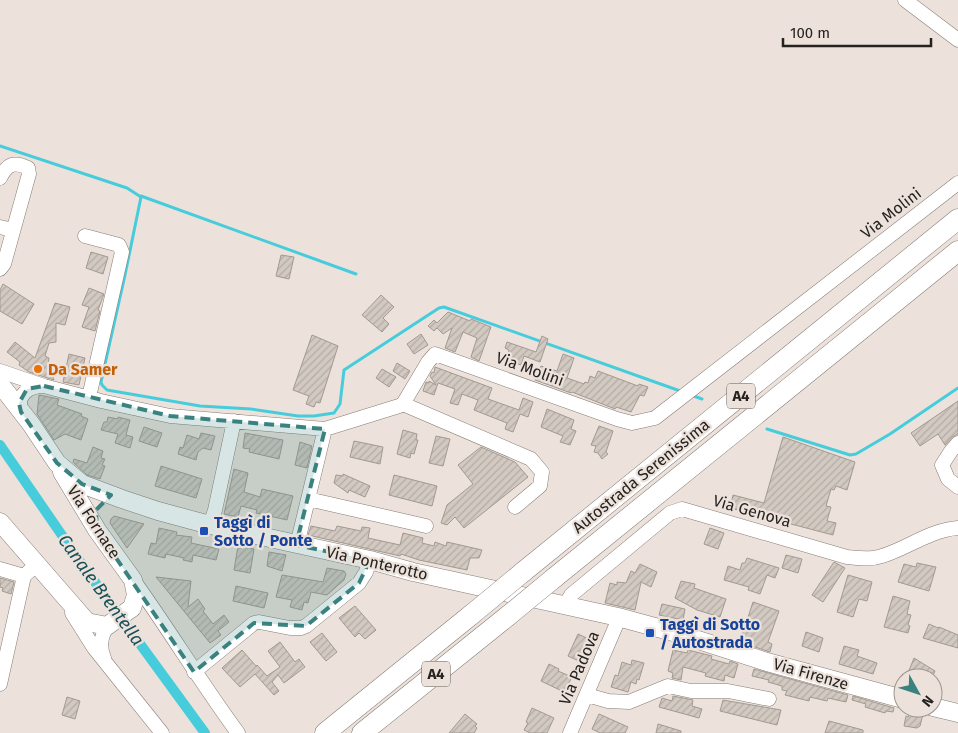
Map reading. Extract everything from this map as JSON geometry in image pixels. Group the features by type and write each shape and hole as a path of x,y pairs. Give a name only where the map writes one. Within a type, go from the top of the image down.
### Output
{"highway":[{"name":"Autostrada Serenissima","path":"325,733 958,220"},
{"name":"Autostrada Serenissima","path":"362,733 958,251"}],"main road":[{"name":"Via Ponterotto","path":"0,384 57,463 82,484 158,511 210,525 517,594"},
{"name":"Via Ponterotto","path":"0,406 26,418"},
{"name":"Via Fornace","path":"57,463 97,530 133,580"},
{"path":"97,530 95,515 99,506 106,501 122,499"},
{"path":"0,522 30,570 64,596 87,622 109,625 131,609 136,595 133,580"},
{"name":"Via Firenze","path":"517,594 618,617 786,667 893,696"},
{"path":"943,709 958,713"}],"street":[{"path":"906,0 958,40"},
{"path":"0,178 8,165 14,163 28,168 29,174 7,228 4,264 0,269"},
{"name":"Via Molini","path":"404,404 428,362 435,354 616,419 632,423 655,418 958,183"},
{"path":"85,236 119,245 122,252 89,398"},
{"path":"0,371 44,386 89,398 170,416 325,429 404,404 531,459 542,472 540,486 515,507"},
{"path":"26,418 19,403 25,392 32,387 44,386"},
{"path":"210,525 234,421"},
{"path":"297,545 325,429"},
{"path":"958,443 942,465 948,478 958,487"},
{"path":"308,499 426,526"},
{"name":"Via Genova","path":"565,605 570,595 670,513 682,509 847,557 868,559 881,557 935,533 958,528"},
{"path":"194,672 254,623 259,622 296,628 306,626 359,584 370,560"},
{"path":"0,569 30,570 0,684"},
{"name":"Via Fornace","path":"133,580 161,618 194,672 238,733"},
{"path":"64,596 86,636 162,733"},
{"path":"131,609 143,608 161,618"},
{"name":"Via Padova","path":"570,733 618,617"},
{"path":"104,659 100,649 102,637 109,625"},
{"path":"587,695 608,701 629,702 668,686 691,691 728,690 769,699"}],"highlighted area":[{"path":"44,386 170,416 325,429 296,545 370,560 359,583 306,626 254,623 194,672 97,530 96,510 111,495 82,484 57,463 21,412 19,403 27,389"}],"building":[{"path":"91,252 108,257 103,274 86,268"},
{"path":"281,255 294,257 289,279 276,276"},
{"path":"3,284 34,304 22,324 0,311 0,290"},
{"path":"89,288 104,294 98,310 100,311 95,331 82,327 89,307 82,305"},
{"path":"381,295 394,307 383,318 389,324 382,332 362,315"},
{"path":"55,303 70,307 65,325 56,323 56,342 49,343 45,356 49,358 47,369 50,370 54,380 29,372 19,365 20,362 7,352 15,342 35,358"},
{"path":"448,312 491,327 479,361 471,357 477,338 463,332 455,352 445,348 452,328 443,334 437,328 434,331 428,326 434,320 437,323"},
{"path":"421,334 428,345 414,354 407,344"},
{"path":"312,335 338,346 320,403 316,402 314,407 306,404 309,396 293,390"},
{"path":"542,336 548,339 540,362 524,356 521,365 506,360 509,350 505,348 507,342 536,352"},
{"path":"69,354 85,358 79,385 63,382"},
{"path":"563,354 574,358 567,378 584,384 585,382 588,383 590,376 595,378 598,371 638,386 639,384 648,387 644,396 640,395 631,412 616,407 615,409 535,380 541,366 557,371"},
{"path":"397,363 410,371 405,379 393,371"},
{"path":"435,367 492,388 488,399 519,410 523,398 533,402 528,417 520,414 513,432 505,429 507,423 474,410 478,400 462,394 458,405 450,403 455,389 438,383 434,395 423,391 426,382 429,383 429,381 436,385 430,376 432,372 434,373"},
{"path":"382,369 396,377 389,387 376,378"},
{"path":"39,395 59,399 57,405 82,414 81,416 88,419 81,440 65,434 54,440 37,414"},
{"path":"958,401 958,434 952,437 945,445 938,434 920,446 911,433"},
{"path":"547,409 574,420 571,429 576,431 570,445 560,442 563,436 541,427"},
{"path":"108,417 130,420 126,435 133,437 130,448 115,443 118,434 101,430"},
{"path":"599,426 613,431 606,452 608,454 602,459 598,453 594,452 596,446 591,445"},
{"path":"144,427 162,433 157,447 139,441"},
{"path":"403,430 417,434 416,440 418,440 414,454 411,453 410,458 397,454"},
{"path":"201,433 215,436 211,450 203,448 198,452 196,460 178,454 180,447 183,448 187,435 199,439"},
{"path":"245,433 283,440 279,459 249,452 250,449 243,448"},
{"path":"436,436 450,439 443,466 429,463"},
{"path":"783,437 855,462 847,490 836,486 834,490 831,489 826,506 831,507 827,521 836,523 833,535 730,508 733,495 764,503"},
{"path":"354,441 383,447 380,464 350,457"},
{"path":"300,442 312,446 307,468 295,465"},
{"path":"93,447 103,451 101,458 105,459 102,465 105,466 100,479 87,475 73,462 74,459 87,463"},
{"path":"481,447 515,462 528,477 464,528 455,517 447,525 441,523 447,505 473,484 458,465"},
{"path":"161,466 202,479 196,498 155,486"},
{"path":"234,469 248,473 244,492 260,497 262,489 293,496 287,520 256,513 257,510 241,506 238,517 224,514"},
{"path":"343,474 370,486 365,497 349,490 348,493 334,483 336,475 343,476"},
{"path":"394,475 437,486 432,506 389,495"},
{"path":"114,516 144,524 127,548 110,523"},
{"path":"311,526 335,531 337,526 361,531 362,527 370,528 368,538 400,545 403,533 423,538 422,543 434,546 435,542 446,546 447,542 482,550 479,558 470,558 467,570 308,535"},
{"path":"159,528 177,532 176,535 192,537 191,543 219,549 216,560 193,555 192,562 166,554 165,558 148,554 151,543 156,544"},
{"path":"710,528 724,533 718,549 704,544"},
{"path":"238,546 254,549 250,573 234,570"},
{"path":"269,552 286,555 282,571 267,566"},
{"path":"786,555 802,559 798,573 782,568"},
{"path":"747,558 779,568 775,578 767,575 760,594 748,590 749,587 724,580 728,566 740,570 742,563 745,563"},
{"path":"834,562 845,568 823,602 812,595"},
{"path":"917,563 936,567 929,591 898,582 904,564 916,567"},
{"path":"640,564 657,572 651,587 641,582 635,610 605,603 610,583 617,585 617,582 626,583 631,571 635,573"},
{"path":"327,568 344,571 346,574 344,580 327,595 311,592 308,603 304,602 302,610 290,607 292,600 276,597 282,575 323,582"},
{"path":"848,575 872,582 867,601 859,599 853,617 837,612"},
{"path":"156,577 191,581 188,607 198,599 205,609 203,611 213,624 224,615 229,622 218,631 221,635 210,643"},
{"path":"0,578 14,582 11,594 2,591"},
{"path":"681,581 695,584 694,588 726,599 720,617 697,610 675,598"},
{"path":"236,586 268,593 264,608 233,601"},
{"path":"893,596 910,601 907,614 911,615 908,633 884,627"},
{"path":"753,602 779,611 768,642 772,644 770,652 740,642"},
{"path":"662,604 685,609 683,620 659,615"},
{"path":"355,606 376,630 365,639 359,633 355,637 339,618"},
{"path":"929,624 958,635 958,648 923,638"},
{"path":"806,632 823,638 819,652 802,646"},
{"path":"322,633 337,652 326,661 310,642"},
{"path":"578,634 593,641 583,663 568,656"},
{"path":"280,642 295,662 299,659 305,667 284,683 278,675 272,682 279,691 274,695 255,674 240,687 222,668 242,650 267,676 280,667 268,651"},
{"path":"844,646 859,650 857,656 877,663 873,674 839,664"},
{"path":"673,650 687,653 688,650 712,656 711,659 729,664 730,661 738,664 734,678 725,675 724,681 705,676 706,673 683,667 681,680 672,678 673,673 668,671"},
{"path":"914,658 930,668 910,668"},
{"path":"632,660 644,663 636,684 631,682 628,692 611,687 615,675 618,676 622,662 631,665"},
{"path":"549,664 559,669 558,671 572,677 564,692 541,681"},
{"path":"754,669 848,695 846,702 828,698 827,701 810,697 809,701 785,695 787,691 782,690 782,686 768,682 769,680 752,676"},
{"path":"673,696 693,700 692,706 702,709 699,718 659,707 662,698 672,701"},
{"path":"853,696 893,708 893,712 886,711 885,713 865,707 866,704 852,700"},
{"path":"67,697 80,701 75,719 62,715"},
{"path":"723,700 781,710 777,725 720,711"},
{"path":"532,708 554,718 547,733 530,733 524,730"},
{"path":"465,714 477,724 474,733 449,733"},
{"path":"599,714 628,727 625,733 600,733 592,729"},
{"path":"906,718 922,718 920,726 917,728 904,726"},
{"path":"829,721 863,730 863,733 825,733"},
{"path":"658,724 681,731 681,733 656,733"}],"waterway":[{"path":"0,146 127,188 141,197 101,382 107,390 200,406 251,409 298,416 334,413 340,404 344,370 439,308 444,307 683,392"},
{"path":"141,196 356,274"},
{"path":"767,429 850,455 856,454 890,434 958,388"},
{"path":"691,395 702,399"},
{"name":"Canale Brentella","path":"0,445 81,563 205,733"}],"place":[{"name":"Da Samer","path":"38,369"},
{"name":"Taggì di Sotto / Ponte","path":"204,531"},
{"name":"Taggì di Sotto / Autostrada","path":"650,633"}]}
